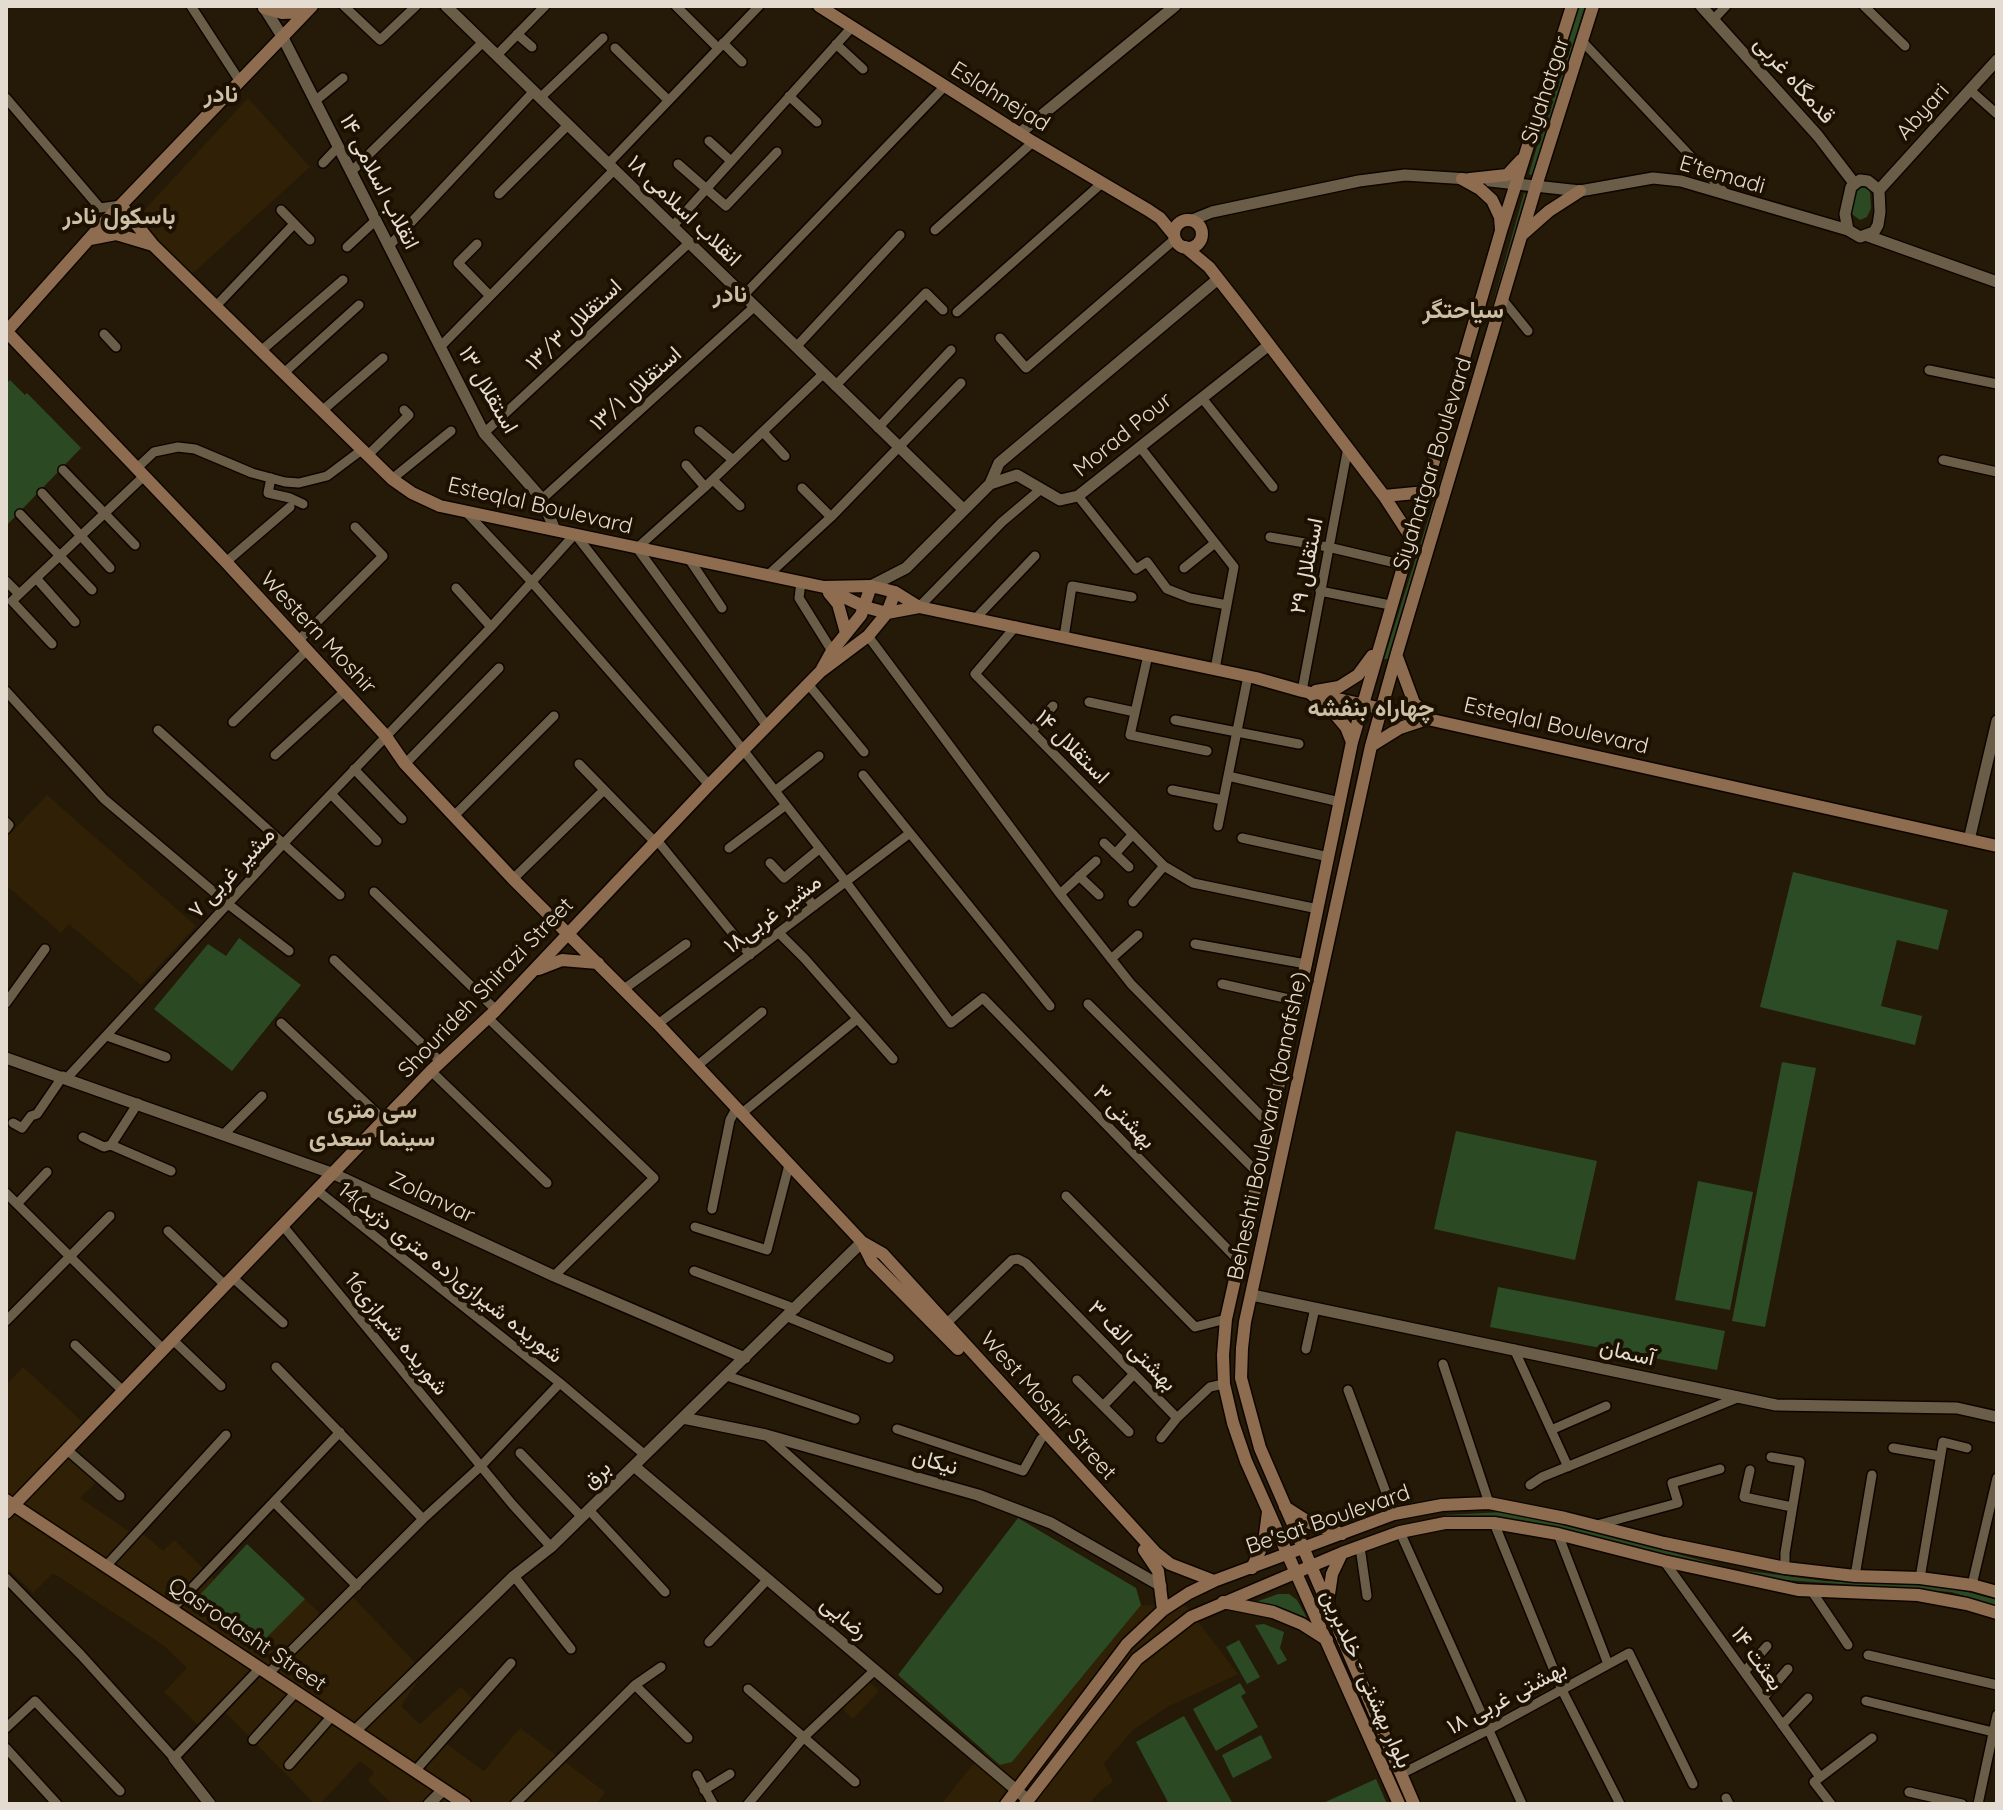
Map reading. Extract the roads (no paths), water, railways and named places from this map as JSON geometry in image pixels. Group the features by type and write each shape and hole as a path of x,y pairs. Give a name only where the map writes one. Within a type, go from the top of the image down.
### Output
{"main road":[{"name":"Eslahnejad","path":"819,6 1033,142 1160,218"},
{"name":"Siyahatgar","path":"1516,183 1572,6"},
{"name":"Siyahatgar","path":"1536,186 1593,6"},
{"path":"263,7 282,13 309,9"},
{"path":"6,332 89,239 309,9"},
{"path":"1466,179 1507,175 1525,154"},
{"path":"1466,179 1492,200 1500,217 1501,231"},
{"path":"1363,704 1516,183"},
{"name":"Siyahatgar Boulevard","path":"1382,708 1536,186"},
{"path":"1523,234 1549,211 1580,191"},
{"name":"Esteqlal Boulevard","path":"121,205 153,245 392,479 440,506 824,587 871,586 895,592 919,607 1248,676 1997,846"},
{"path":"1160,218 1194,227"},
{"path":"1160,218 1178,240 1209,267 1348,447 1412,539"},
{"path":"1178,240 1176,226 1194,227"},
{"path":"1178,240 1195,246 1194,227"},
{"path":"1194,227 1209,267"},
{"path":"89,239 116,234 153,245"},
{"name":"Western Moshir","path":"6,332 226,562 385,735 405,764 513,879 598,963"},
{"path":"1384,496 1426,492"},
{"name":"Shourideh Shirazi Street","path":"820,672 865,607 871,586"},
{"path":"824,587 838,604 846,633"},
{"name":"Esteqlal Boulevard","path":"824,587 865,607 887,613 919,607"},
{"name":"Shourideh Shirazi Street","path":"8,1506 318,1191 436,1066 534,971 655,840 808,684 868,636 887,613 895,592"},
{"path":"1305,691 1339,687 1358,675 1378,649"},
{"path":"1371,746 1400,728 1430,718 1414,703 1397,653"},
{"path":"1305,691 1335,714 1346,727 1352,742"},
{"name":"بلوار بهشتی - خلدبرین","path":"1363,704 1352,742 1298,1001 1226,1319 1223,1355 1224,1384 1233,1423 1286,1554 1399,1804"},
{"name":"Beheshti Boulevard (banafshe)","path":"1312,1565 1251,1420 1241,1378 1245,1322 1371,746 1382,708"},
{"path":"534,971 562,960 598,963"},
{"name":"West Moshir Street","path":"598,963 862,1242 883,1254 1156,1553 1170,1564 1214,1581"},
{"path":"1280,1081 1298,1084"},
{"name":"West Moshir Street","path":"862,1242 872,1262 953,1344 1150,1556 1158,1571 1163,1610"},
{"name":"Be'sat Boulevard","path":"1006,1804 1127,1644 1163,1610 1214,1581 1394,1514 1439,1505 1489,1503 1785,1568 1855,1576 1920,1578 1972,1585 1997,1592"},
{"path":"1439,1505 1442,1524"},
{"name":"Qasrodasht Street","path":"8,1506 107,1565 465,1804"},
{"path":"1285,1507 1310,1523 1342,1534"},
{"path":"1252,1568 1264,1542 1268,1512"},
{"name":"Be'sat Boulevard","path":"1027,1802 1137,1659 1191,1617 1296,1571 1400,1532 1442,1524 1494,1523 1558,1534 1782,1587 1918,1595 1997,1613"},
{"path":"1328,1604 1332,1574 1342,1553"},
{"path":"1158,1571 1168,1571 1170,1564"},
{"name":"بلوار بهشتی - خلدبرین","path":"1312,1565 1414,1804"},
{"path":"1782,1587 1785,1568"},
{"path":"1223,1602 1273,1612 1302,1624 1327,1640"},
{"path":"1340,1669 1353,1663"}],"street":[{"path":"191,6 239,80"},
{"path":"344,6 380,40 416,6"},
{"path":"497,55 545,6"},
{"path":"676,6 742,62"},
{"path":"440,347 759,6"},
{"path":"1020,133 1175,6"},
{"name":"قدمگاه غربی","path":"1701,6 1818,136 1854,183"},
{"path":"1713,20 1726,6"},
{"path":"1864,6 1905,46"},
{"name":"۱۴ انقلاب اسلامی","path":"263,7 282,36 440,347"},
{"name":"۱۸ انقلاب اسلامی","path":"455,9 483,42 964,510"},
{"path":"672,227 852,27"},
{"path":"517,34 532,47"},
{"path":"389,246 537,94 603,38"},
{"path":"1582,41 1729,197"},
{"path":"351,172 483,42"},
{"path":"836,44 863,69"},
{"path":"615,48 668,100"},
{"name":"Abyari","path":"1879,190 1997,60"},
{"path":"315,101 343,78"},
{"path":"743,296 945,86"},
{"path":"1970,90 1997,114"},
{"path":"789,96 817,122"},
{"path":"6,98 100,208 121,205"},
{"path":"499,194 568,125"},
{"path":"709,141 731,161"},
{"path":"935,230 1033,142"},
{"path":"323,163 338,147"},
{"path":"678,164 726,206 777,152"},
{"path":"1194,227 1212,212 1371,179 1405,175 1516,183"},
{"name":"E'temadi","path":"1516,183 1580,191 1653,178 1681,181 1848,230"},
{"path":"1891,244 1878,225 1879,190 1868,181 1854,183 1846,205 1845,223 1848,230 1860,237 1868,236 1997,282"},
{"path":"957,312 1102,183"},
{"path":"281,210 310,240"},
{"path":"347,247 376,220"},
{"path":"216,306 294,224"},
{"path":"1868,236 1878,225"},
{"path":"796,347 900,235"},
{"path":"1000,338 1026,368 1178,240"},
{"name":"۱۳/۳ استقلال","path":"484,433 689,243"},
{"path":"477,244 458,263 490,296"},
{"path":"871,586 906,568 990,484 999,463 1218,279"},
{"path":"262,350 343,280"},
{"path":"835,386 926,293 943,310"},
{"path":"1503,300 1528,331"},
{"path":"285,372 359,305"},
{"name":"۱۳/۱ استقلال","path":"542,499 754,307"},
{"path":"104,334 116,347"},
{"name":"Morad Pour","path":"990,484 1017,475 1060,500 1078,496 1269,345"},
{"name":"۱۳ استقلال","path":"440,347 484,433 542,499 555,530"},
{"path":"878,428 951,350"},
{"path":"323,410 383,358"},
{"path":"1929,370 1997,384"},
{"path":"767,726 637,548 823,374"},
{"path":"767,576 831,517 961,383"},
{"path":"1202,398 1273,487"},
{"path":"52,644 12,601 104,513 154,452 178,447 195,449 285,482 314,481 366,452 409,415 404,410"},
{"path":"392,479 451,431"},
{"path":"699,431 733,460"},
{"path":"763,432 785,456"},
{"path":"1140,447 1234,567 1215,669"},
{"name":"۲۹ استقلال","path":"1305,691 1320,591 1348,447"},
{"path":"1943,460 1997,472"},
{"path":"686,465 740,506"},
{"path":"63,470 135,545"},
{"path":"271,478 268,493 303,504"},
{"path":"802,488 831,517"},
{"path":"919,607 1002,522 1041,489"},
{"path":"42,493 110,568"},
{"path":"1078,496 1136,569 1147,562 1167,589 1190,598 1227,605"},
{"path":"226,562 290,507"},
{"path":"467,513 531,581 709,785"},
{"path":"20,514 92,590"},
{"path":"233,722 383,556 355,527"},
{"path":"575,534 846,882"},
{"name":"مشیر غربی ۷","path":"13,1123 22,1128 31,1116 37,1114 65,1077 107,1036 575,534"},
{"path":"1270,537 1404,565"},
{"path":"1184,568 1215,543"},
{"path":"975,619 1035,556"},
{"path":"689,559 722,608"},
{"path":"895,592 906,568"},
{"path":"36,578 75,622"},
{"path":"6,581 19,594"},
{"path":"801,582 799,598 832,651"},
{"path":"1064,637 1072,586 1132,597"},
{"path":"456,588 491,627"},
{"path":"1320,591 1390,605"},
{"name":"استقلال ۱۴","path":"1016,626 975,674 1164,866 1193,883 1318,909"},
{"path":"868,636 1131,984 1270,1125"},
{"path":"1148,655 1130,735 1207,751"},
{"path":"405,764 499,668"},
{"path":"1218,826 1248,676"},
{"path":"808,684 864,752"},
{"path":"6,691 104,799 228,904 289,951"},
{"path":"275,755 345,691"},
{"path":"1089,702 1135,712"},
{"path":"1032,731 1053,706"},
{"path":"454,816 554,716"},
{"path":"1175,720 1299,744"},
{"path":"1969,840 1997,721"},
{"path":"158,730 340,895"},
{"path":"775,791 819,756"},
{"path":"579,764 655,840 750,955"},
{"path":"354,769 402,819"},
{"path":"863,775 1050,1006"},
{"path":"1228,776 1340,802"},
{"path":"513,879 604,790"},
{"path":"1172,790 1223,800"},
{"path":"331,794 377,841"},
{"path":"729,848 786,805"},
{"name":"مشیر غربی۱۸","path":"658,1024 910,833"},
{"path":"1115,854 1133,834"},
{"path":"1242,838 1329,857"},
{"path":"1104,843 1129,867"},
{"path":"770,863 784,878 819,849"},
{"path":"1060,894 1096,861"},
{"path":"1133,902 1164,866"},
{"path":"1079,876 1099,895"},
{"name":"بهشتی ۳","path":"846,882 951,1023 983,998 1240,1262"},
{"path":"374,892 654,1178 554,1276"},
{"path":"803,892 814,906"},
{"path":"779,933 893,1059"},
{"path":"1111,959 1138,935"},
{"path":"624,989 686,944"},
{"path":"1195,944 1306,964"},
{"path":"6,1003 45,949"},
{"path":"334,960 547,1183"},
{"path":"1222,984 1298,1001"},
{"path":"1088,1004 1260,1175"},
{"path":"697,1066 762,1012"},
{"path":"712,1209 730,1120 857,1019"},
{"path":"281,1023 384,1120"},
{"path":"107,1036 166,1057"},
{"name":"Zolanvar","path":"6,1058 334,1174 554,1276 745,1358"},
{"path":"225,1133 262,1096"},
{"path":"111,1145 138,1103"},
{"path":"83,1137 104,1147 111,1145 171,1171"},
{"path":"695,1227 767,1250 789,1165"},
{"path":"17,1204 47,1172"},
{"name":"14شوریده شیرازی(ده متری دژبد)","path":"318,1191 560,1383 645,1455"},
{"path":"6,1193 168,1345 221,1386"},
{"path":"1066,1196 1195,1327 1226,1319"},
{"path":"6,1321 110,1216"},
{"name":"شوریده شیرازی16","path":"283,1226 551,1547"},
{"path":"168,1231 283,1323"},
{"name":"برق","path":"355,1731 514,1576 551,1547 862,1242"},
{"name":"بهشتی الف ۳","path":"946,1324 1012,1260 1018,1259 1026,1263 1177,1418 1210,1387 1224,1384"},
{"path":"694,1271 889,1358"},
{"name":"آسمان","path":"1252,1295 1776,1405 1957,1408 1997,1417"},
{"path":"1306,1349 1315,1308"},
{"path":"75,1345 123,1391"},
{"path":"1514,1349 1568,1467"},
{"path":"1443,1364 1489,1503"},
{"path":"276,1367 423,1519"},
{"path":"1103,1406 1134,1374"},
{"path":"727,1376 855,1419"},
{"path":"1077,1380 1129,1432"},
{"path":"174,1758 481,1466 560,1383"},
{"path":"1348,1390 1394,1514"},
{"path":"1530,1485 1542,1477 1737,1398"},
{"path":"1551,1430 1606,1406"},
{"name":"نیکان","path":"683,1418 766,1435 978,1495 1051,1523 1161,1586"},
{"path":"1161,1438 1177,1418"},
{"path":"897,1429 1023,1471 1041,1439"},
{"path":"172,1609 340,1432"},
{"path":"107,1565 226,1435"},
{"path":"766,1435 938,1589"},
{"path":"1920,1578 1943,1442 1967,1448"},
{"path":"1893,1448 1940,1456"},
{"path":"66,1449 120,1496"},
{"path":"520,1453 665,1592"},
{"path":"1771,1457 1800,1462 1785,1568"},
{"name":"رضایی","path":"634,1466 1027,1802"},
{"path":"1597,1525 1678,1503 1672,1483 1720,1469"},
{"path":"1750,1470 1744,1497 1792,1507"},
{"path":"1855,1576 1872,1475"},
{"path":"1972,1585 1997,1478"},
{"path":"274,1502 357,1586"},
{"path":"1494,1523 1562,1690 1620,1804"},
{"path":"1400,1532 1522,1804"},
{"path":"1558,1534 1608,1664"},
{"path":"1360,1547 1367,1596"},
{"name":"بعثت ۱۴","path":"1664,1561 1820,1777 1814,1782 1831,1804"},
{"path":"514,1576 571,1649"},
{"path":"6,1578 174,1758 206,1803"},
{"path":"709,1642 768,1579"},
{"path":"1811,1590 1848,1645"},
{"path":"1744,1672 1767,1646"},
{"name":"بهشتی غربی ۱۸","path":"1401,1774 1629,1653 1693,1784"},
{"path":"1868,1655 1997,1685"},
{"path":"415,1771 511,1663"},
{"path":"515,1804 635,1685 661,1667"},
{"path":"1763,1698 1788,1669"},
{"path":"748,1804 803,1738 875,1670"},
{"path":"635,1685 688,1738"},
{"path":"748,1689 855,1782"},
{"path":"253,1740 296,1692"},
{"path":"1782,1725 1808,1698"},
{"path":"6,1728 35,1701 120,1791"},
{"path":"1866,1701 1993,1732"},
{"path":"1978,1804 1997,1715"},
{"path":"289,1765 332,1716"},
{"path":"1820,1777 1872,1738"},
{"path":"6,1748 57,1804"},
{"path":"704,1790 730,1774"},
{"path":"697,1775 713,1804"},
{"path":"429,1804 443,1790"},
{"path":"1909,1792 1962,1804"}],"district":[{"name":"نادر","path":"221,95"},
{"name":"باسکول نادر","path":"119,217"},
{"name":"نادر","path":"730,295"},
{"name":"سیاحتگر","path":"1463,311"},
{"name":"چهاراه بنفشه","path":"1371,709"},
{"name":"سی متری سینما سعدی","path":"372,1125"}]}
